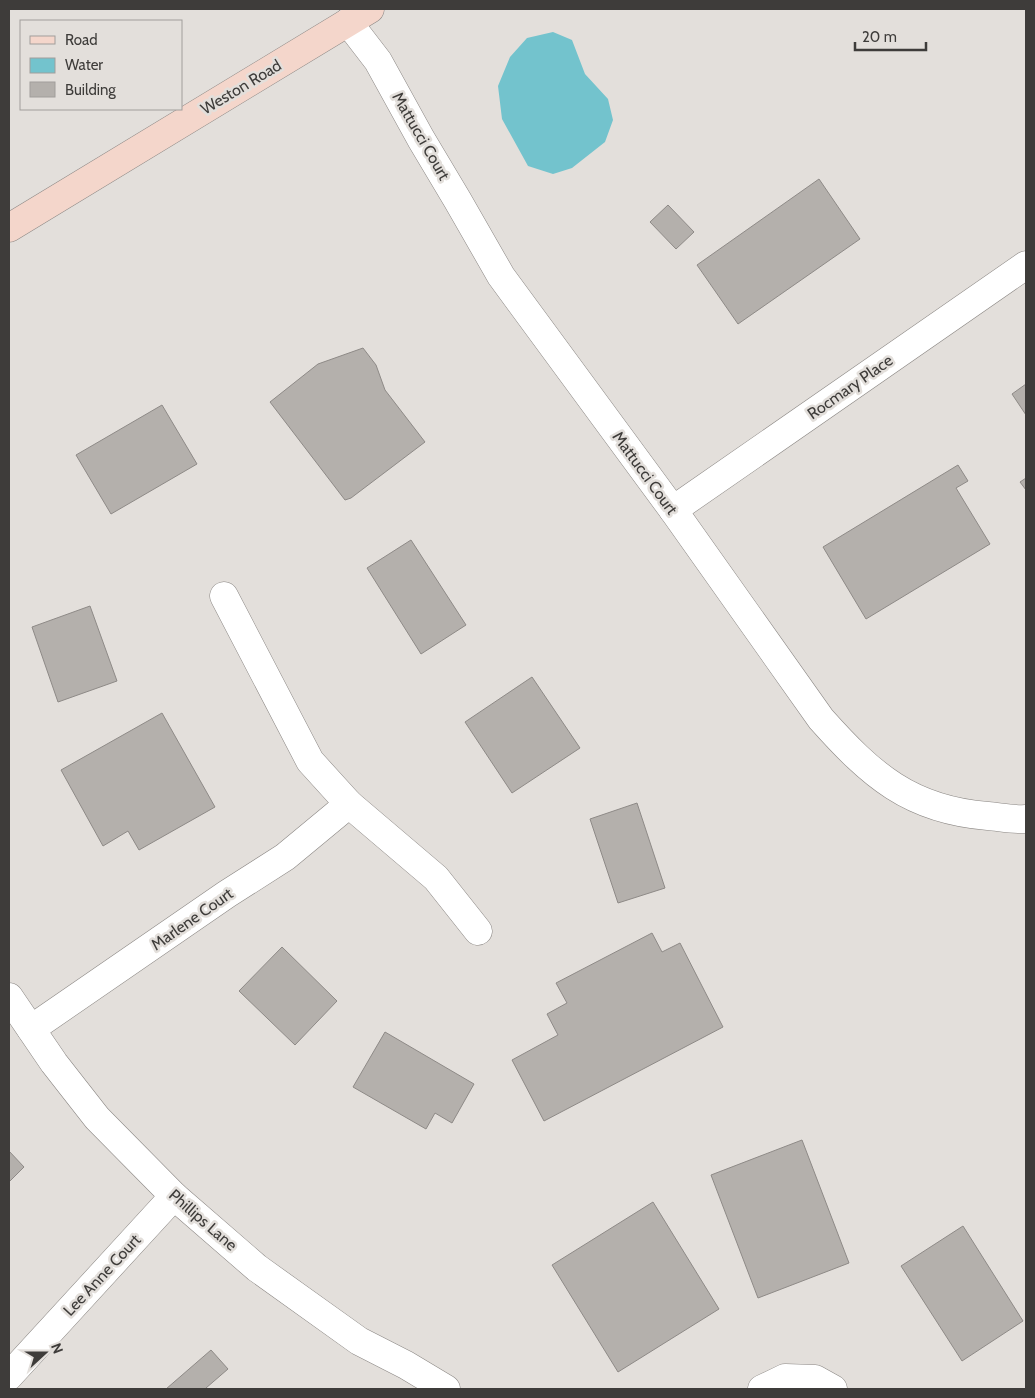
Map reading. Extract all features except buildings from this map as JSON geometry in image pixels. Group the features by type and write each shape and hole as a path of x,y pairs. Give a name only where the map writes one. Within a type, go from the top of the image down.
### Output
{"main road":[{"name":"Weston Road","path":"9,228 359,15"}],"street":[{"name":"Mattucci Court","path":"359,15 378,61 501,276 673,510 821,719 846,748 879,777 909,797 944,810 980,816 1026,819"},
{"name":"Rocmary Place","path":"673,510 1026,265"},
{"path":"224,596 310,761 349,804 436,878 478,931"},
{"name":"Marlene Court","path":"31,1029 227,894 285,857 349,804"},
{"name":"Phillips Lane","path":"9,997 69,1083 97,1118 174,1196 257,1268 359,1341 406,1365 446,1389"},
{"name":"Lee Anne Court","path":"9,1376 174,1196"},
{"path":"762,1389 785,1378 815,1379 834,1389"}],"water":[{"path":"553,32 572,40 585,74 608,99 613,120 605,142 572,168 553,174 528,166 502,119 498,86 510,57 527,38"}]}
